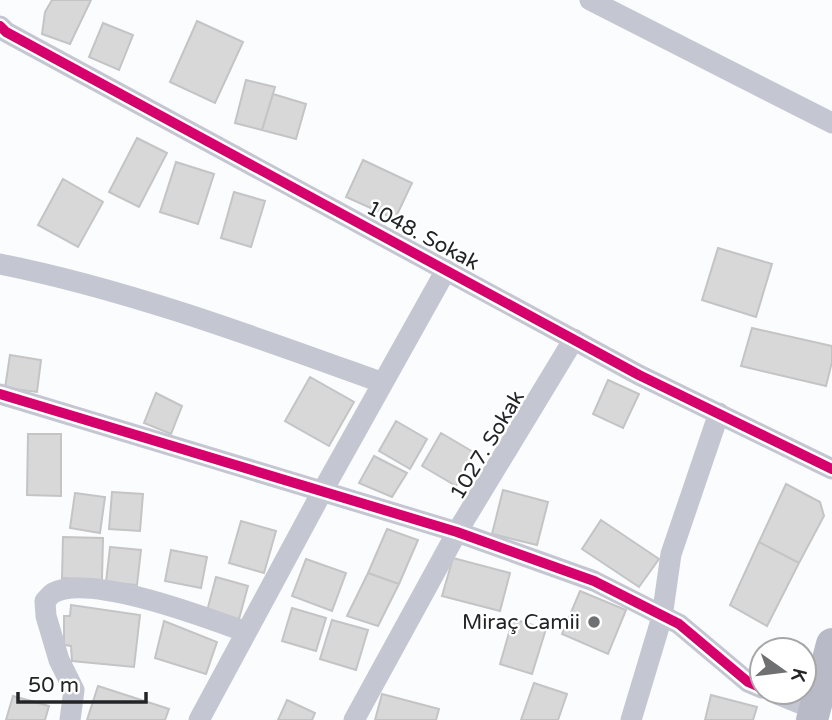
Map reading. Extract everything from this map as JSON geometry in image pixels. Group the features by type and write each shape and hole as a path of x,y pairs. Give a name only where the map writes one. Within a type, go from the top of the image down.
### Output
{"highway":[{"path":"813,715 832,644"}],"street":[{"path":"590,0 832,123"},
{"name":"1048. Sokak","path":"0,26 30,45 639,375 832,469"},
{"path":"0,264 40,272 218,325 383,383"},
{"path":"199,720 446,270"},
{"name":"1027. Sokak","path":"354,720 457,532 574,339"},
{"path":"0,394 457,532 594,581 679,624 748,682"},
{"path":"631,720 662,617 671,554 719,413"},
{"path":"70,720 74,690 59,660 46,616 45,601 53,593 76,589 124,593 171,605 246,632"},
{"path":"797,706 813,715"}],"building":[{"path":"52,0 91,0 70,44 42,34 45,12"},
{"path":"197,21 243,42 215,103 170,82"},
{"path":"103,23 133,35 119,70 89,57"},
{"path":"246,80 275,87 262,130 235,123"},
{"path":"273,94 306,104 296,139 262,130"},
{"path":"137,138 167,153 139,207 109,192"},
{"path":"363,160 412,183 395,219 346,197"},
{"path":"176,162 214,174 198,224 160,212"},
{"path":"63,179 103,202 78,247 38,225"},
{"path":"234,192 265,201 251,247 221,238"},
{"path":"718,248 772,264 756,317 702,300"},
{"path":"752,328 832,346 832,362 826,386 741,366"},
{"path":"10,355 41,360 37,392 5,388"},
{"path":"310,377 354,402 329,446 285,421"},
{"path":"608,380 639,394 623,428 593,414"},
{"path":"156,393 182,406 171,434 144,423"},
{"path":"396,421 427,439 410,469 379,451"},
{"path":"441,433 475,453 456,486 422,466"},
{"path":"28,434 61,434 61,496 27,495"},
{"path":"374,456 407,473 392,497 359,483"},
{"path":"786,484 820,502 824,516 799,563 759,542"},
{"path":"503,490 548,502 537,545 492,534"},
{"path":"112,492 143,494 140,531 109,529"},
{"path":"75,493 105,497 100,533 70,528"},
{"path":"601,520 659,559 639,587 582,549"},
{"path":"241,521 276,531 264,573 229,563"},
{"path":"387,529 418,540 399,584 368,573"},
{"path":"63,537 103,538 102,580 62,578"},
{"path":"759,542 799,563 767,626 730,605"},
{"path":"110,547 141,550 137,585 106,582"},
{"path":"171,550 207,557 201,588 165,581"},
{"path":"453,558 510,573 500,611 442,596"},
{"path":"306,559 346,573 332,611 292,596"},
{"path":"368,573 399,584 378,626 347,616"},
{"path":"216,577 248,586 239,619 207,611"},
{"name":"Miraç Camii","path":"580,591 626,610 608,654 562,634"},
{"path":"71,605 140,615 134,667 72,661 71,646 64,645 64,616 70,616"},
{"path":"292,608 326,618 316,651 282,641"},
{"path":"513,619 546,629 532,674 500,664"},
{"path":"332,620 368,630 356,670 320,659"},
{"path":"164,621 217,642 206,674 155,658"},
{"path":"534,683 567,694 558,720 521,720"},
{"path":"98,686 169,709 165,720 87,720"},
{"path":"382,694 439,709 436,720 375,720"},
{"path":"711,695 757,707 753,720 705,720"},
{"path":"13,696 49,706 45,720 6,720"},
{"path":"287,700 315,713 312,720 278,720"}],"cycle path":[{"path":"0,26 6,32 639,375 832,469"},
{"path":"0,394 457,532 594,581 679,624 748,682"}],"place":[{"name":"Miraç Camii","path":"594,622"}]}
